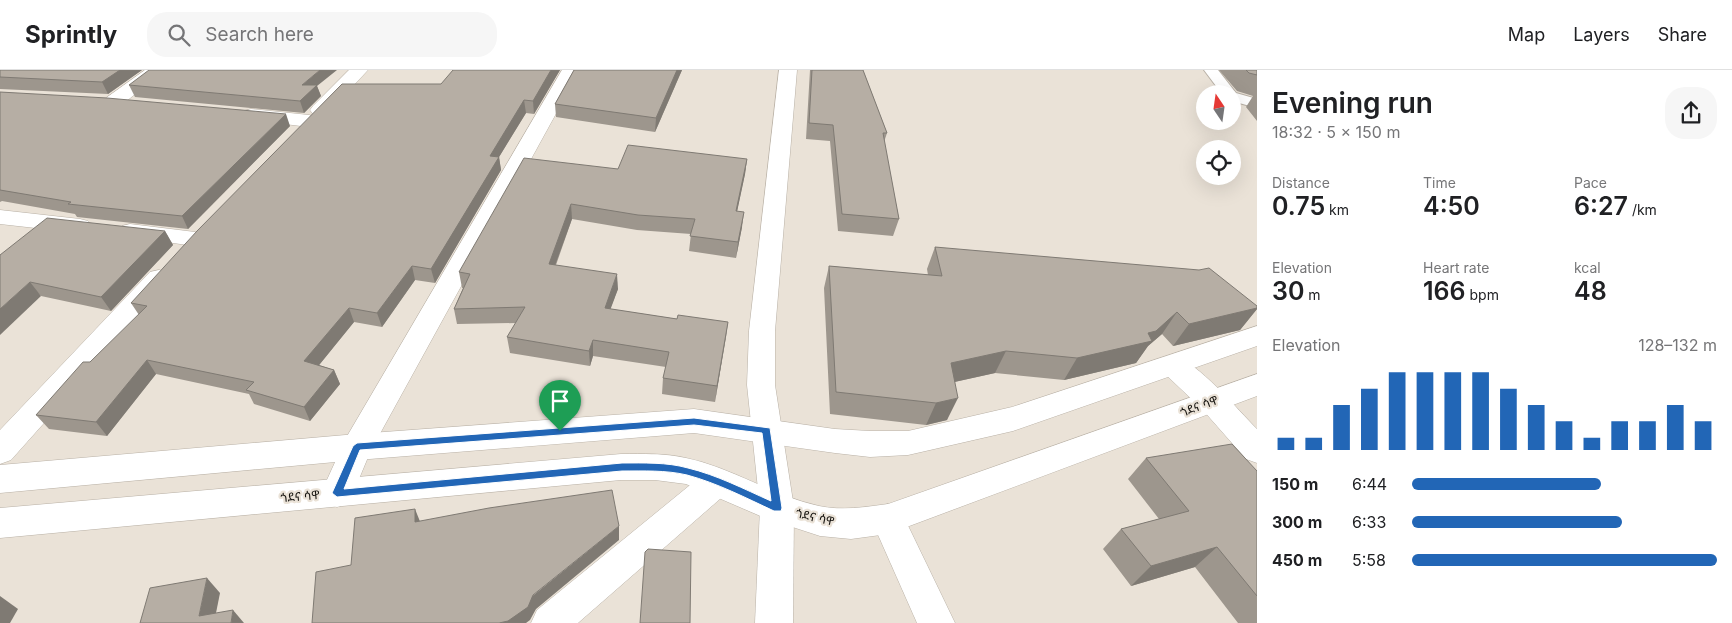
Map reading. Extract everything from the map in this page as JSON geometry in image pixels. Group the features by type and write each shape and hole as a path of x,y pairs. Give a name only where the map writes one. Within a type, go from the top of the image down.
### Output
{"main road":[{"path":"143,105 104,102 158,70"},
{"path":"289,142 359,70"},
{"path":"337,493 357,446 571,70"},
{"path":"774,623 777,508 761,386 762,331 788,70"},
{"path":"231,113 309,121"},
{"path":"0,217 103,228 202,232 0,450"},
{"path":"0,478 357,446 694,421 835,441 870,444 908,443 1013,419 1257,336"},
{"path":"1173,365 1212,401 1257,450"},
{"name":"ጎደና ሳዋ","path":"0,523 622,467 655,467 687,471 718,482 777,508 820,521 851,524 888,519 1257,385"},
{"path":"550,623 718,482"},
{"path":"888,519 936,623"}],"lane":[{"path":"1211,70 1223,85"},
{"path":"1241,98 1257,104"}],"building":[{"path":"0,70 120,70 102,82 0,77"},
{"path":"149,70 320,70 302,85 317,85 300,101 129,85"},
{"path":"453,70 551,70 533,101 524,100 490,156 499,157 431,269 412,266 377,313 349,308 304,361 334,370 304,407 246,390 254,382 147,360 96,422 36,415 83,362 90,362 147,306 131,303 197,231 342,84 441,84"},
{"path":"574,70 677,70 656,118 555,104"},
{"path":"812,70 863,70 887,133 883,133 899,219 842,214 833,125 809,123"},
{"path":"1246,70 1257,70 1257,75 1249,73"},
{"path":"0,92 107,98 286,114 182,216 68,204 71,202 0,190"},
{"path":"628,145 747,159 736,211 744,212 738,242 690,236 695,219 638,215 571,204 549,264 617,274 605,308 677,319 678,315 728,322 717,386 663,378 669,352 593,340 589,351 507,337 525,307 454,309 470,274 459,272 524,158 618,169"},
{"path":"47,218 165,231 101,297 30,282 0,309 0,255"},
{"path":"935,247 1199,270 1209,268 1257,306 1257,308 1189,324 1177,312 1156,331 1148,333 1152,341 1077,358 1006,351 951,363 958,398 936,403 836,392 829,266 942,276"},
{"path":"1232,444 1257,471 1257,596 1217,547 1151,566 1121,529 1189,511 1146,458"},
{"path":"612,490 619,526 533,595 528,607 508,621 499,623 312,623 316,572 351,565 355,518 415,509 415,522 489,508"},
{"path":"648,549 691,552 690,623 640,623 645,552"},
{"path":"207,578 199,616 233,610 231,623 140,623 150,588"}],"route":[{"path":"694,421 766,430 777,508 718,482 687,471 655,467 622,467 337,493 357,446 560,431 694,421"}]}
